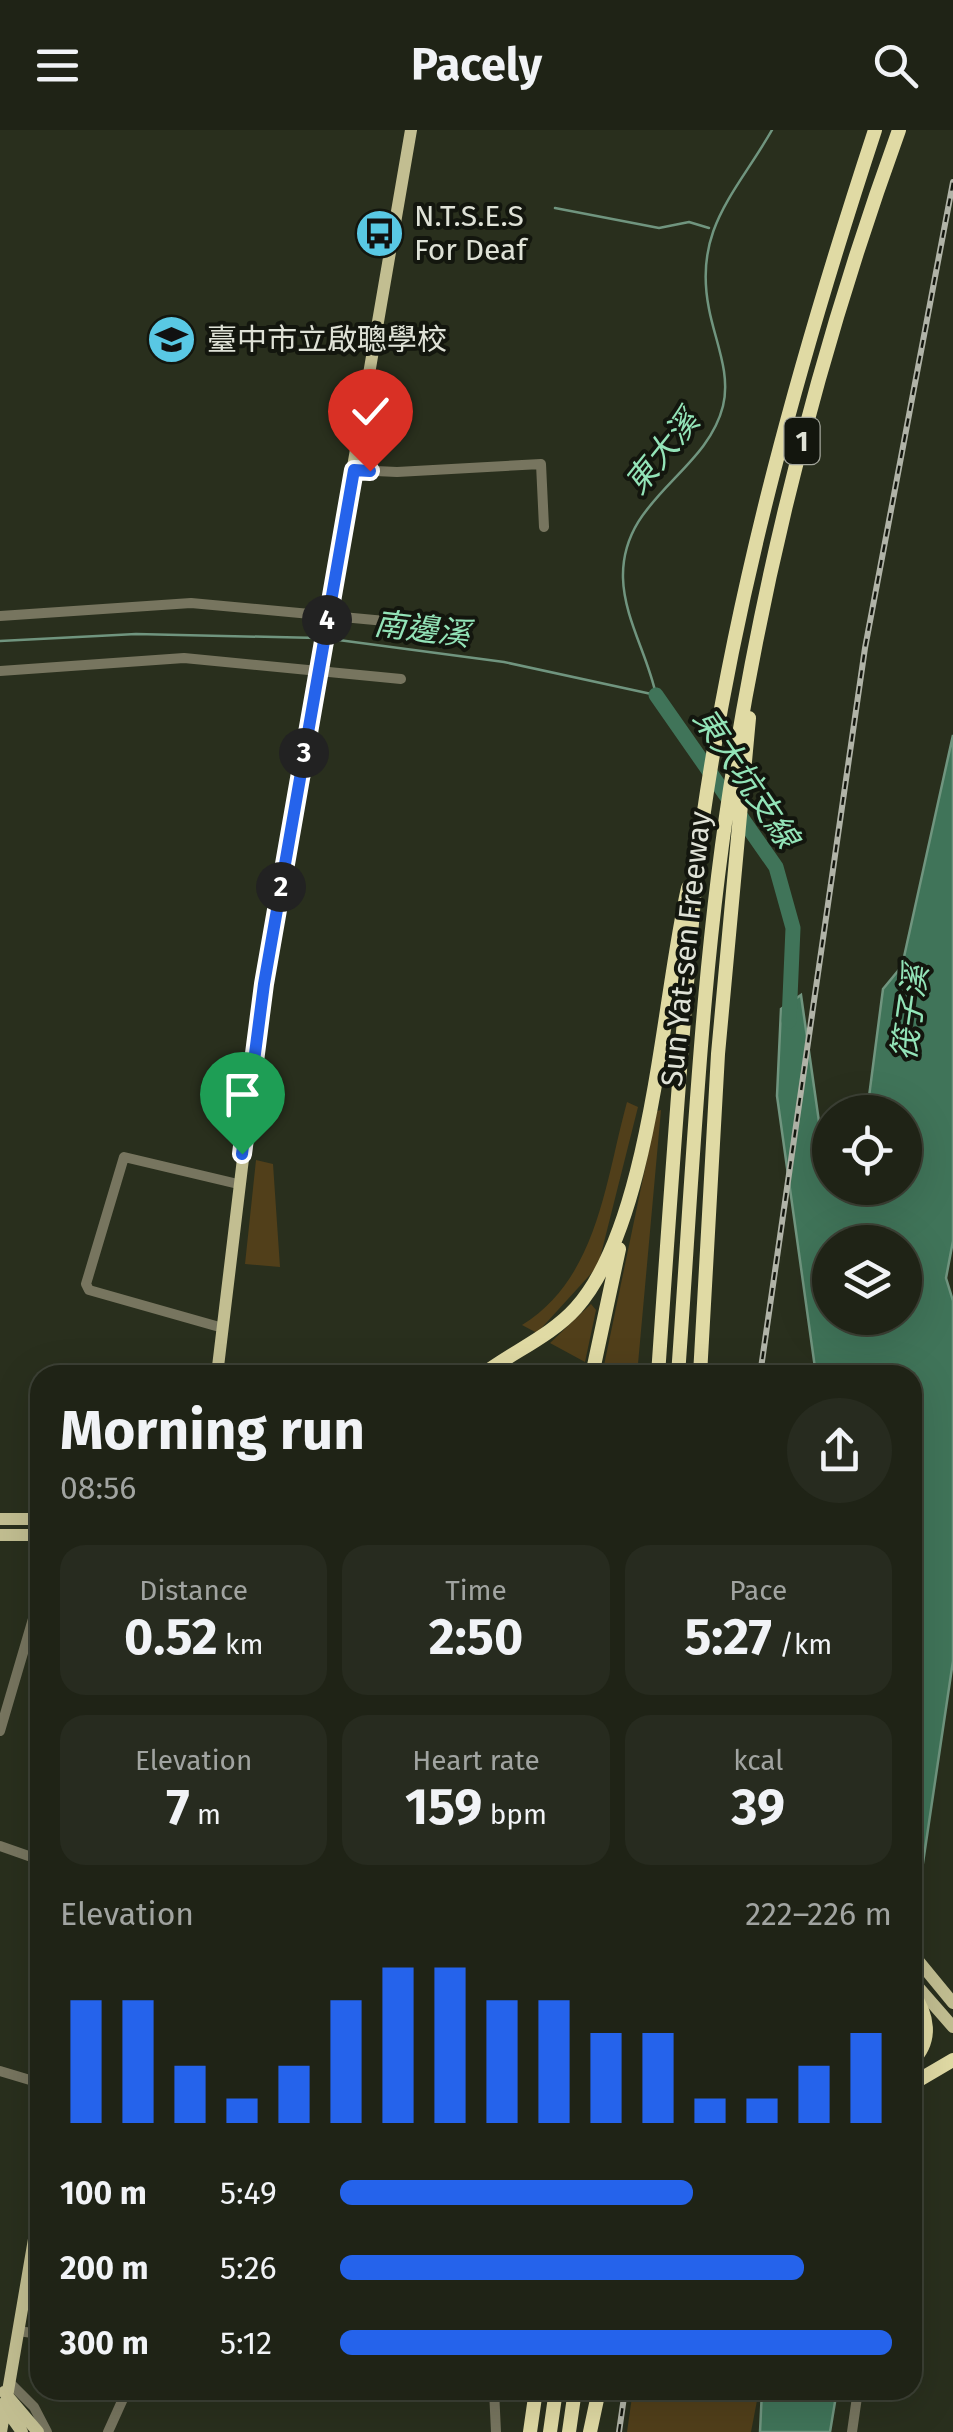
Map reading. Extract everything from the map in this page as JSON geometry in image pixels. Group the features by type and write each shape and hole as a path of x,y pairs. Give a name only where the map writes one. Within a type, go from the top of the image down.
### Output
{"highway":[{"name":"Sun Yat-sen Freeway","path":"659,1365 703,815 751,558 823,284 875,130"},
{"name":"Sun Yat-sen Freeway","path":"679,1365 705,1005 728,858 734,760 772,560 839,300 899,130"},
{"path":"701,1365 728,858 745,775 749,678"},
{"path":"594,1365 652,1097 700,834"},
{"path":"497,1365 558,1324 584,1299 608,1258 630,1189"},
{"path":"922,2011 927,2025 922,2046"},
{"path":"922,2086 953,2060"},
{"path":"530,2432 535,2400"},
{"path":"550,2432 555,2400"},
{"path":"569,2432 574,2400"},
{"path":"590,2432 596,2400"}],"main road":[{"path":"218,1365 264,984 412,130"},
{"path":"0,1519 30,1519"},
{"path":"0,1536 30,1536"},
{"path":"922,1965 953,2002"},
{"path":"922,1996 953,2027"},
{"path":"22,2432 4,2404 30,2285"},
{"path":"4,2404 38,2432"}],"street":[{"path":"354,470 397,472 542,464 544,528"},
{"path":"0,616 173,604 327,620 396,622"},
{"path":"0,671 184,658 319,668 400,679"},
{"path":"223,1328 90,1290 86,1284 124,1157 238,1184"},
{"path":"0,1731 30,1628"},
{"path":"0,1846 30,1856"},
{"path":"0,2071 30,2081"},
{"path":"18,2331 30,2333"},
{"path":"108,2432 122,2400"},
{"path":"494,2400 496,2432"},
{"path":"852,2432 857,2400"},
{"path":"11,2432 4,2404 34,2407 47,2432"}],"shaded area":[{"path":"627,1102 638,1107 598,1266 537,1333 522,1325 547,1305 583,1255 604,1195"},
{"path":"661,1110 638,1365 604,1365 657,1111"},
{"path":"256,1160 273,1164 280,1267 245,1264"},
{"path":"591,1304 596,1310 585,1362 550,1343"},
{"path":"632,2400 757,2400 751,2432 627,2432"}],"water":[{"name":"筏子溪","path":"953,735 953,1241 946,1278 953,1301 953,1661 922,1869 922,1365 815,1365 777,1096 781,1009 801,995 815,1095 812,1095 812,1205 922,1205 922,1095 869,1095 883,989 902,966"},
{"path":"762,2400 835,2400 830,2432 760,2432"}],"waterway":[{"name":"東大溪","path":"331,639 504,662 656,695 624,593 626,550 649,506 714,430 723,406 725,381 709,309 707,256 721,213 772,130"},
{"path":"555,208 659,228 689,222 709,228"},
{"name":"南邊溪","path":"0,641 136,634 318,638"},
{"name":"東大坑支線","path":"656,695 776,867 793,928 789,1021"}],"railway":[{"path":"761,1365 865,648 953,182"},
{"path":"619,2432 624,2400"}],"place":[{"name":"N.T.S.E.S For Deaf","path":"379,233"},
{"name":"臺中市立啟聰學校","path":"172,340"}],"route":[{"path":"242,1154 264,984 354,470 370,471"}]}
